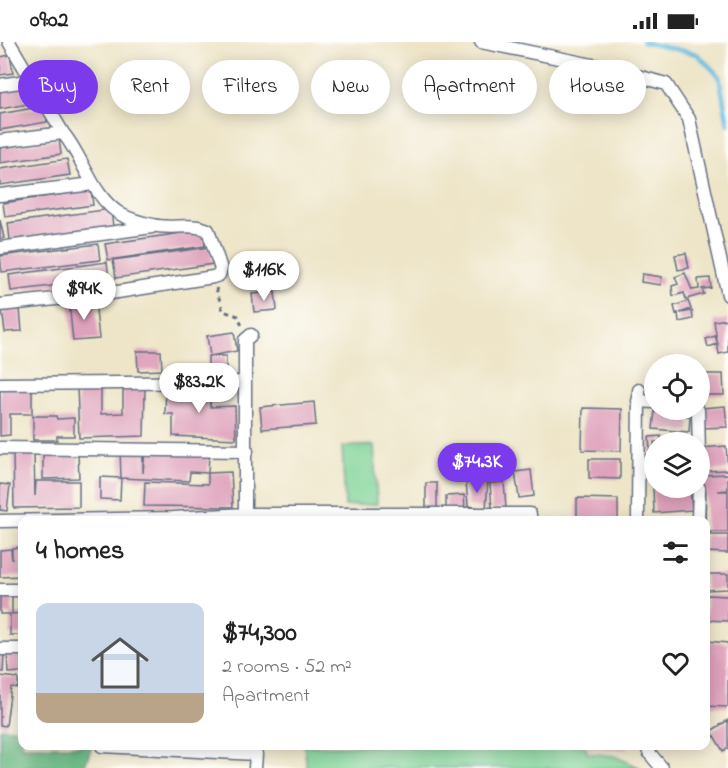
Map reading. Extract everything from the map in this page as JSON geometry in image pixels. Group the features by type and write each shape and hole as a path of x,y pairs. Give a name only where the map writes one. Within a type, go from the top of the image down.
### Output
{"street":[{"path":"9,42 20,60"},
{"path":"481,42 612,69 666,84 689,118 728,295"},
{"path":"0,85 18,82"},
{"path":"52,114 74,146 93,184 108,205 123,216 156,226"},
{"path":"0,141 63,133"},
{"path":"0,195 93,184"},
{"path":"0,248 156,226 198,227 208,230 221,269 219,275 213,277 111,293 0,305"},
{"path":"245,516 247,451 245,382 248,338"},
{"path":"0,384 245,382"},
{"path":"638,516 638,395 644,398"},
{"path":"0,448 247,451"},
{"path":"698,516 699,498"},
{"path":"388,516 530,514 530,516"},
{"path":"0,521 18,521"},
{"path":"0,590 18,590"},
{"path":"0,649 18,649"},
{"path":"179,750 256,754 255,768"},
{"path":"648,750 662,768"}],"path":[{"path":"213,277 223,310 238,316 248,338"}],"green space":[{"path":"374,445 377,504 345,506 342,447"},
{"path":"18,722 18,750 91,750 84,768 0,768 0,728 17,729"},
{"path":"305,750 587,750 587,753 614,756 641,768 307,768"}],"building":[{"path":"10,55 13,73 0,75 0,57"},
{"path":"18,88 18,106 0,109 0,91"},
{"path":"18,111 18,114 46,114 47,122 0,130 0,114"},
{"path":"59,139 61,154 0,163 0,148"},
{"path":"67,159 70,175 0,185 0,169"},
{"path":"91,190 93,205 5,217 3,203"},
{"path":"111,209 113,227 10,240 8,223"},
{"path":"0,220 4,238 0,239"},
{"path":"203,230 205,246 108,260 105,244"},
{"path":"98,244 100,260 2,272 0,256"},
{"path":"211,247 213,264 116,278 113,260"},
{"path":"686,253 689,268 678,270 675,255"},
{"path":"107,262 109,279 11,291 9,275"},
{"path":"685,273 692,290 699,289 698,279 710,278 711,288 702,289 704,294 686,299 684,293 673,296 672,286 678,284 675,277"},
{"path":"642,274 662,277 661,285 641,282"},
{"path":"275,292 277,310 254,312 252,294"},
{"path":"95,300 99,339 73,341 69,302"},
{"path":"688,301 691,309 680,313 692,311 693,319 679,322 674,306"},
{"path":"20,309 22,331 5,332 2,310"},
{"path":"728,319 728,352 719,354 714,321"},
{"path":"234,332 237,351 210,356 207,336"},
{"path":"715,336 718,344 708,347 706,339"},
{"path":"137,351 161,351 162,370 138,371"},
{"path":"208,356 226,356 226,372 208,372"},
{"path":"710,374 723,374 724,395 710,395"},
{"path":"0,384 32,387 32,414 10,414 10,435 0,436"},
{"path":"101,386 101,414 123,413 123,388 145,388 144,436 79,438 77,387"},
{"path":"166,386 210,387 210,407 235,406 236,439 173,436 173,414 165,414"},
{"path":"314,402 316,425 262,429 260,407"},
{"path":"725,406 727,427 703,428 703,420 710,420 710,407"},
{"path":"583,408 622,409 621,451 582,450"},
{"path":"33,416 56,416 57,419 74,418 74,436 57,436 57,440 33,440"},
{"path":"654,420 690,420 689,432 653,429"},
{"path":"726,446 728,470 710,471 710,447"},
{"path":"120,450 143,450 143,473 145,451 209,455 208,473 190,472 189,481 121,478"},
{"path":"34,452 35,496 36,481 79,481 79,507 14,508 13,453"},
{"path":"43,453 78,453 79,478 43,479"},
{"path":"589,459 620,459 620,479 589,478"},
{"path":"531,470 534,496 519,498 515,472"},
{"path":"231,472 233,507 144,506 145,482 208,484 208,473"},
{"path":"728,474 728,490 718,491 728,491 728,532 710,532 710,516 705,516 706,498 710,498 710,475"},
{"path":"100,477 121,478 120,500 100,499"},
{"path":"488,480 486,509 468,506 466,481"},
{"path":"504,482 506,508 492,509 490,483"},
{"path":"426,483 437,483 437,509 426,509"},
{"path":"0,484 10,485 7,511 0,510"},
{"path":"464,495 465,510 446,509 446,496"},
{"path":"577,498 618,499 618,516 577,516"},
{"path":"653,498 691,498 692,510 654,513"},
{"path":"710,535 728,535 728,553 710,552"},
{"path":"18,547 18,576 0,577 0,550 11,549 12,560 12,548"},
{"path":"710,574 728,574 728,589 710,590"},
{"path":"0,591 12,591 12,614 18,613 18,635 10,635 10,614 0,614"},
{"path":"710,595 728,596 728,621 710,620"},
{"path":"710,641 728,643 728,707 710,706"},
{"path":"7,651 18,651 18,672 8,673"},
{"path":"0,653 4,653 3,672 0,672"},
{"path":"0,676 18,678 18,688 11,687 6,726 0,725"},
{"path":"728,720 728,748 723,751 711,731"}],"waterway":[{"path":"643,42 697,54 719,76 728,124"}]}
